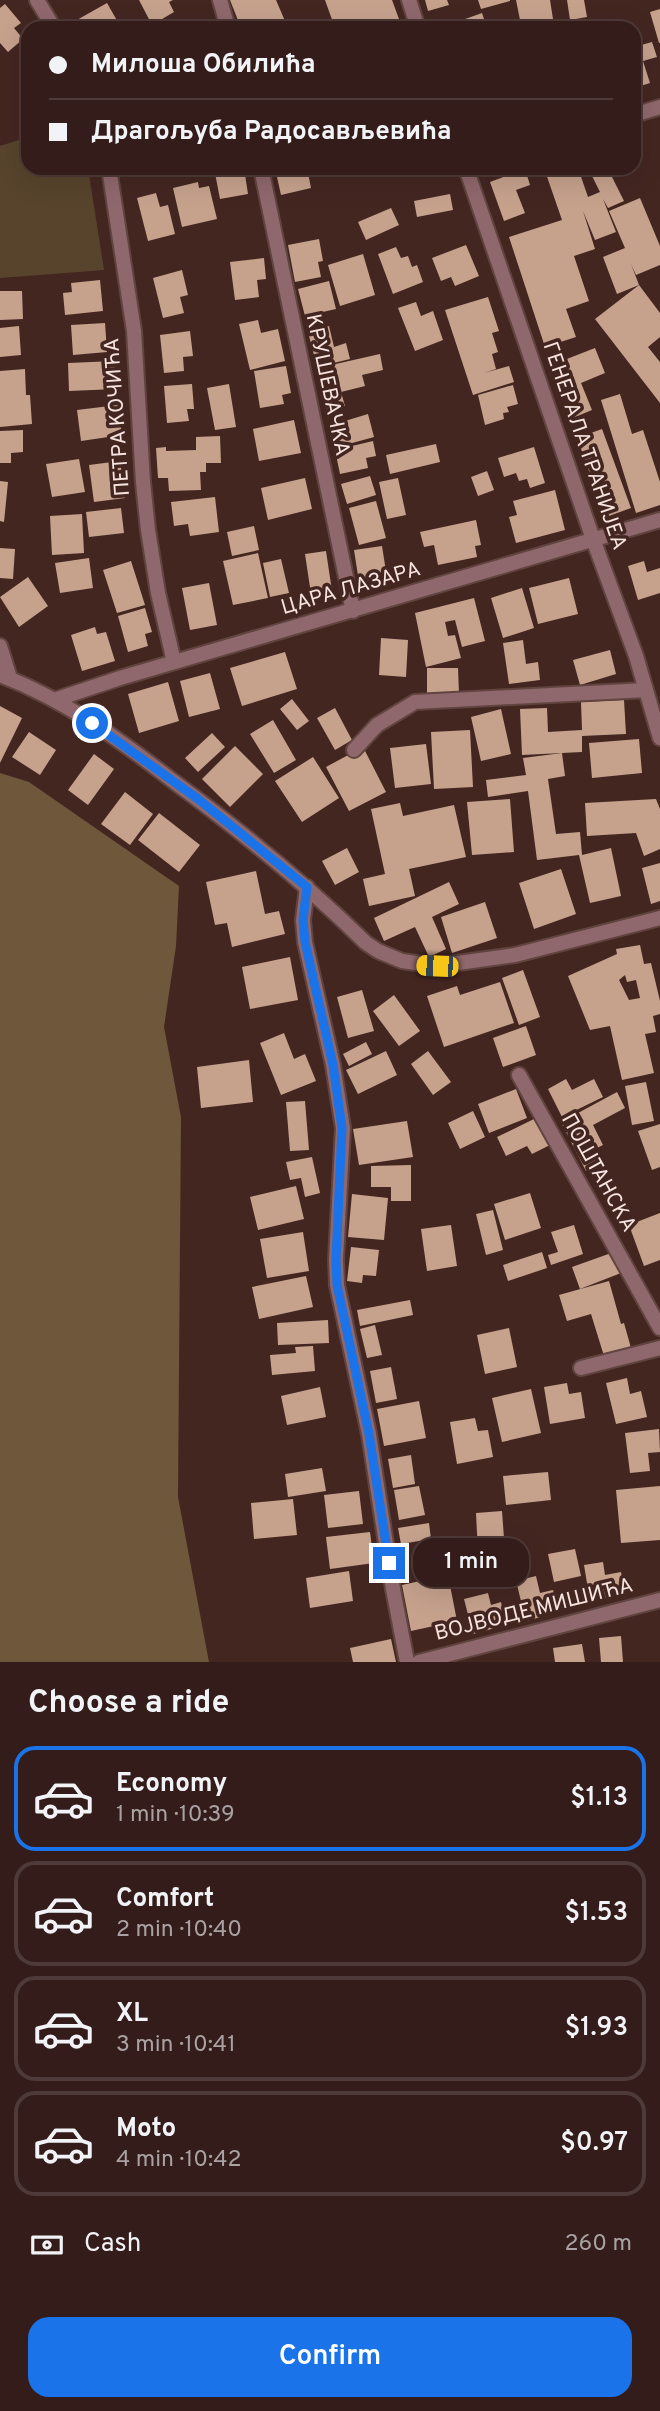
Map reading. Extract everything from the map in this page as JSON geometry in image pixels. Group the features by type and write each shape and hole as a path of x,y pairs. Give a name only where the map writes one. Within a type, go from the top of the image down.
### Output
{"street":[{"path":"37,0 50,21"},
{"path":"220,0 226,21"},
{"path":"409,0 416,21"},
{"path":"641,113 660,107"},
{"name":"ПЕТРА КОЧИЋА","path":"110,175 134,331 148,530 158,593 174,662"},
{"name":"КРУШЕВАЧКА","path":"262,175 353,611"},
{"name":"ГЕНЕРАЛА ТРАНИЈЕА","path":"471,175 660,738"},
{"name":"ЦАРА ЛАЗАРА","path":"54,700 174,662 660,520"},
{"path":"0,646 5,676 54,700 104,730 162,772 307,887 378,951 402,961 437,966 515,954 660,918"},
{"path":"354,750 377,725 415,702 646,690"},
{"path":"307,887 303,920 305,942 333,1065 342,1128 337,1285 369,1434 407,1662"},
{"name":"ПОШТАНСКА","path":"519,1075 660,1328"},
{"path":"581,1368 660,1348"},
{"name":"ВОЈВОДЕ МИШИЋА","path":"419,1662 660,1600"}],"shaded area":[{"path":"21,139 21,175 89,175 104,270 0,278 0,146"},
{"path":"0,773 29,782 179,886 176,946 164,1027 181,1117 178,1497 209,1662 0,1662"}],"building":[{"path":"139,0 173,0 169,2 174,12 159,21 150,21"},
{"path":"230,0 276,0 285,21 238,21"},
{"path":"325,0 392,0 399,19 394,21 332,21"},
{"path":"425,0 447,0 449,5 428,11"},
{"path":"478,0 510,0 510,1 481,9"},
{"path":"516,0 550,0 553,19 520,21"},
{"path":"567,0 584,0 587,17 570,20"},
{"path":"107,3 117,21 75,21"},
{"path":"5,4 21,23 14,28 21,41 8,52 0,43 0,8"},
{"path":"660,9 660,43 659,43 650,12"},
{"path":"482,13 485,21 460,21"},
{"path":"652,42 657,57 643,61 650,83 641,86 641,45"},
{"path":"215,175 245,175 248,194 220,199"},
{"path":"277,175 308,175 311,188 281,195"},
{"path":"509,175 527,175 530,185 516,190 525,213 504,221 490,182"},
{"path":"546,175 580,175 588,197 600,192 592,175 611,175 624,201 608,208 603,199 616,232 595,240 583,211 595,249 574,256 589,301 566,309 576,337 545,347 509,237 562,220"},
{"path":"198,182 199,188 209,186 217,219 182,227 173,188"},
{"path":"156,193 160,207 168,205 175,234 148,241 137,198"},
{"path":"450,194 453,210 417,217 414,201"},
{"path":"640,198 660,246 660,265 636,275 631,264 639,285 617,294 603,257 625,248 609,211"},
{"path":"391,208 399,225 366,240 358,222"},
{"path":"319,239 323,261 318,262 321,277 295,282 288,245"},
{"path":"466,245 479,276 455,286 451,277 441,281 432,258"},
{"path":"396,247 401,258 408,256 412,267 417,265 423,282 393,294 378,254"},
{"path":"363,254 375,295 340,306 328,265"},
{"path":"264,258 266,279 257,280 259,297 235,300 230,262"},
{"path":"182,270 188,295 180,297 184,313 163,318 153,278"},
{"path":"100,280 103,311 65,315 63,293 72,292 71,283"},
{"path":"329,281 336,309 305,316 298,289"},
{"path":"639,285 660,313 660,337 648,347 660,362 660,403 595,319"},
{"path":"0,291 22,291 23,319 0,320"},
{"path":"488,297 499,331 492,333 498,352 492,354 496,369 484,373 509,366 514,382 473,395 445,310"},
{"path":"416,302 421,316 433,311 443,340 415,351 398,308"},
{"path":"258,320 261,333 278,329 285,361 250,370 239,324"},
{"path":"105,323 107,352 73,355 71,325"},
{"path":"19,326 21,355 0,357 0,328"},
{"path":"329,326 334,347 346,343 350,359 317,367 308,332"},
{"path":"190,331 193,356 183,357 184,371 164,373 160,335"},
{"path":"595,348 605,373 581,383 592,410 575,417 554,364"},
{"path":"380,354 383,370 362,375 365,386 341,392 345,406 327,410 318,368"},
{"path":"115,361 116,389 69,391 68,363"},
{"path":"286,366 291,393 282,395 284,404 260,408 254,371"},
{"path":"25,369 26,395 30,395 32,424 0,427 0,371"},
{"path":"192,384 194,409 187,409 189,421 167,423 164,386"},
{"path":"229,384 236,427 215,430 207,388"},
{"path":"513,385 518,404 507,407 509,412 503,413 504,419 485,425 478,395"},
{"path":"620,394 632,434 643,430 660,482 660,505 636,513 601,400"},
{"path":"118,405 122,435 81,441 77,410"},
{"path":"368,414 374,437 334,448 330,434 348,429 345,421"},
{"path":"294,420 301,453 259,461 253,429"},
{"path":"602,429 631,508 606,517 577,438"},
{"path":"23,430 23,452 11,453 11,463 0,463 0,431"},
{"path":"220,436 221,463 206,463 206,472 200,472 201,490 169,491 168,478 158,478 156,448 166,447 166,451 196,450 196,437"},
{"path":"373,441 376,456 366,458 368,468 340,474 335,450"},
{"path":"436,444 440,462 390,474 386,455"},
{"path":"534,447 545,483 530,488 527,479 519,481 516,473 504,477 498,458"},
{"path":"79,459 85,492 52,497 46,464"},
{"path":"120,461 125,498 94,502 89,465"},
{"path":"487,471 494,490 478,496 471,477"},
{"path":"370,476 376,495 347,504 341,484"},
{"path":"305,478 312,509 268,520 261,488"},
{"path":"398,478 406,515 387,519 379,482"},
{"path":"0,481 8,482 4,522 0,521"},
{"path":"555,490 565,530 516,543 509,517 517,515 513,501"},
{"path":"215,497 219,532 190,536 188,524 174,526 171,502"},
{"path":"376,501 386,538 359,545 349,508"},
{"path":"121,508 124,533 89,537 86,512"},
{"path":"82,514 84,553 52,555 50,516"},
{"path":"476,520 481,545 475,546 477,557 438,565 434,545 424,547 420,532"},
{"path":"254,526 259,550 232,556 227,532"},
{"path":"382,546 387,578 359,582 354,550"},
{"path":"0,548 15,549 13,579 0,578"},
{"path":"326,551 332,591 311,594 305,554"},
{"path":"258,553 268,598 233,605 223,561"},
{"path":"89,558 93,588 60,593 55,563"},
{"path":"281,559 289,593 270,597 263,563"},
{"path":"131,561 145,605 117,613 103,570"},
{"path":"644,561 647,572 660,568 660,593 638,600 628,566"},
{"path":"28,577 48,606 19,627 0,597"},
{"path":"569,578 578,614 538,624 529,588"},
{"path":"209,583 217,625 190,630 182,588"},
{"path":"522,588 534,628 503,638 491,598"},
{"path":"474,598 485,641 462,647 455,620 445,622 448,636 455,635 461,658 426,667 415,613"},
{"path":"145,608 152,632 145,634 148,646 128,652 118,616"},
{"path":"95,627 97,634 106,632 115,661 82,671 71,635"},
{"path":"381,638 408,640 406,677 379,675"},
{"path":"523,640 526,664 538,662 540,680 509,684 503,643"},
{"path":"610,650 616,674 580,685 573,660"},
{"path":"285,652 297,689 242,706 230,668"},
{"path":"427,668 458,668 459,694 427,694"},
{"path":"210,673 220,709 189,717 180,681"},
{"path":"168,682 179,721 139,733 128,694"},
{"path":"292,699 309,721 297,730 280,709"},
{"path":"624,700 626,734 582,736 582,752 522,755 520,709 547,708 548,732 582,730 581,702"},
{"path":"0,706 22,718 0,763"},
{"path":"335,708 352,740 335,750 317,718"},
{"path":"501,709 511,754 481,761 471,717"},
{"path":"273,720 296,760 274,773 250,734"},
{"path":"470,730 473,787 434,789 431,732"},
{"path":"29,732 56,750 40,775 12,757"},
{"path":"212,733 225,747 198,772 185,758"},
{"path":"639,739 642,773 592,778 589,743"},
{"path":"426,744 431,784 395,788 390,748"},
{"path":"235,746 263,774 230,807 202,779"},
{"path":"363,747 386,792 349,811 326,767"},
{"path":"562,753 565,776 548,779 556,834 580,832 582,855 611,848 621,896 590,903 579,855 537,860 528,791 488,797 486,780 526,775 523,758"},
{"path":"94,754 114,769 88,805 68,790"},
{"path":"313,757 339,798 302,822 275,781"},
{"path":"125,792 153,814 130,845 101,824"},
{"path":"510,799 514,852 472,855 467,802"},
{"path":"656,799 660,809 660,849 644,856 636,833 587,836 585,803"},
{"path":"400,803 403,816 454,805 466,857 409,869 415,896 369,906 363,879 385,874 371,809"},
{"path":"159,813 200,845 179,872 138,840"},
{"path":"347,848 359,872 335,885 322,861"},
{"path":"660,863 660,901 651,904 642,868"},
{"path":"561,869 576,914 534,929 519,883"},
{"path":"256,871 265,914 279,911 285,934 232,947 227,923 215,925 206,882"},
{"path":"449,882 459,904 432,917 446,949 429,957 415,927 384,941 374,918"},
{"path":"485,902 497,938 452,953 441,917"},
{"path":"640,945 644,964 651,963 660,1001 660,1014 653,1016 656,1032 645,1034 654,1073 622,1080 610,1026 590,1030 568,976 617,954 616,949","holes":["625,975 627,982 636,980 640,998 629,1000 619,980"]},
{"path":"290,957 298,1000 250,1009 242,967"},
{"path":"523,970 540,1017 519,1025 502,978"},
{"path":"500,982 514,1023 444,1047 427,996 457,986 460,995"},
{"path":"362,990 374,1031 348,1038 337,997"},
{"path":"394,995 420,1031 399,1046 373,1011"},
{"path":"526,1026 536,1055 503,1067 493,1038"},
{"path":"284,1033 294,1059 305,1054 316,1081 281,1095 260,1043"},
{"path":"366,1042 372,1054 349,1066 343,1054"},
{"path":"386,1051 397,1075 358,1094 346,1070"},
{"path":"428,1051 451,1082 433,1095 411,1064"},
{"path":"249,1060 253,1102 201,1108 197,1067"},
{"path":"566,1079 572,1090 594,1079 603,1097 562,1117 548,1089"},
{"path":"646,1082 654,1121 632,1125 625,1086"},
{"path":"516,1089 527,1118 489,1133 478,1104"},
{"path":"617,1092 625,1108 593,1125 603,1145 597,1148 603,1161 586,1171 562,1124"},
{"path":"305,1101 309,1150 290,1151 286,1102"},
{"path":"473,1111 485,1137 460,1149 448,1123"},
{"path":"536,1118 550,1145 532,1154 527,1146 506,1156 497,1137"},
{"path":"407,1121 413,1157 359,1165 353,1129"},
{"path":"660,1124 660,1167 652,1170 638,1131"},
{"path":"312,1157 320,1193 305,1197 301,1178 290,1180 286,1162"},
{"path":"411,1165 411,1201 391,1201 391,1187 371,1187 371,1166"},
{"path":"296,1186 304,1219 258,1230 250,1197"},
{"path":"530,1193 541,1228 505,1240 494,1204"},
{"path":"352,1194 388,1198 384,1240 348,1237"},
{"path":"493,1210 503,1250 486,1255 476,1214"},
{"path":"660,1213 660,1260 644,1266 629,1225"},
{"path":"451,1225 457,1266 427,1271 421,1229"},
{"path":"574,1225 583,1254 551,1265 548,1255 558,1252 551,1232"},
{"path":"303,1232 309,1271 267,1278 260,1239"},
{"path":"351,1247 379,1250 376,1276 363,1275 362,1283 347,1281"},
{"path":"542,1252 547,1268 508,1281 503,1265"},
{"path":"614,1252 621,1273 580,1289 572,1267"},
{"path":"306,1276 313,1307 259,1319 252,1287"},
{"path":"609,1281 631,1348 604,1356 591,1314 567,1321 559,1295"},
{"path":"410,1300 413,1315 360,1326 357,1310"},
{"path":"328,1320 329,1343 278,1345 277,1323"},
{"path":"375,1325 382,1355 367,1358 360,1329"},
{"path":"509,1328 517,1367 485,1374 477,1335"},
{"path":"313,1346 315,1371 272,1375 270,1355 296,1353 295,1347"},
{"path":"391,1367 397,1399 376,1403 370,1371"},
{"path":"627,1378 630,1394 641,1391 647,1417 616,1424 606,1383"},
{"path":"567,1383 569,1394 581,1392 585,1418 550,1424 544,1387"},
{"path":"320,1387 326,1417 287,1425 281,1396"},
{"path":"531,1389 541,1433 502,1442 492,1398"},
{"path":"419,1401 426,1438 384,1446 377,1409"},
{"path":"475,1418 478,1431 488,1430 493,1457 457,1464 450,1422"},
{"path":"659,1429 660,1452 648,1453 650,1471 630,1473 625,1433"},
{"path":"411,1455 415,1484 393,1488 388,1459"},
{"path":"322,1468 326,1491 288,1497 285,1474"},
{"path":"548,1472 551,1500 506,1505 503,1476"},
{"path":"419,1486 425,1515 399,1520 394,1490"},
{"path":"660,1486 660,1540 621,1543 616,1490"},
{"path":"359,1491 363,1524 328,1528 324,1495"},
{"path":"293,1499 297,1535 254,1539 251,1503"},
{"path":"502,1511 505,1552 478,1553 476,1513"},
{"path":"429,1523 431,1539 401,1544 398,1528"},
{"path":"370,1532 374,1563 330,1569 326,1537"},
{"path":"575,1549 581,1576 554,1582 548,1554"},
{"path":"603,1562 605,1575 621,1572 625,1594 590,1601 584,1565"},
{"path":"349,1571 353,1601 310,1608 306,1578"},
{"path":"448,1575 457,1621 411,1631 402,1585"},
{"path":"536,1576 540,1593 553,1590 559,1612 526,1621 516,1581"},
{"path":"488,1593 491,1605 501,1602 506,1625 473,1634 464,1599"},
{"path":"621,1636 623,1662 601,1662 599,1638"},
{"path":"391,1639 396,1662 353,1662 350,1648"},
{"path":"582,1644 585,1662 555,1662 553,1648"}],"route":[{"path":"92,723 198,799 307,887 303,920 305,942 323,1014 339,1097 342,1128 337,1285 369,1434 389,1563"}]}
